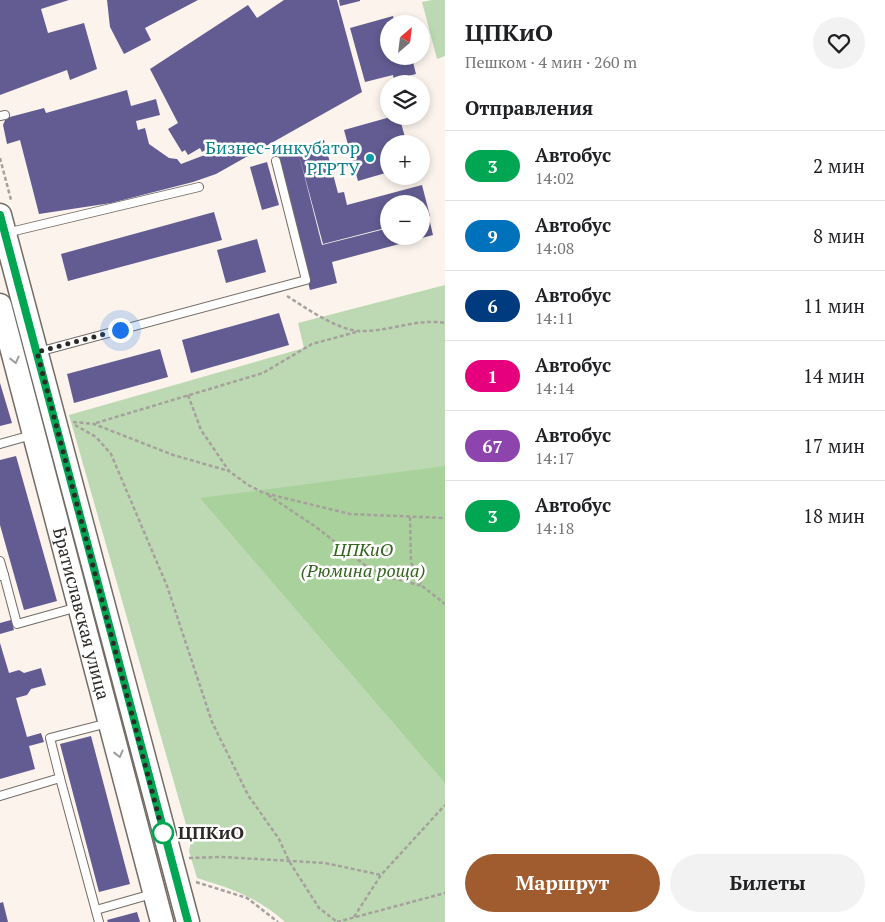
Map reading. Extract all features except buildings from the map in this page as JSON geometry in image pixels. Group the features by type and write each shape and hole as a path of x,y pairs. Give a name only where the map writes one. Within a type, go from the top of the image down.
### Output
{"street":[{"name":"Братиславская улица","path":"2,224 188,922"},
{"name":"Братиславская улица","path":"0,305 162,922"}],"lane":[{"path":"37,352 306,280 276,161"},
{"path":"2,224 198,187"},
{"path":"0,444 34,434"},
{"path":"0,561 2,575 17,624 80,606"},
{"path":"99,922 50,738 111,722"},
{"path":"0,796 60,778"},
{"path":"96,910 154,893"}],"path":[{"path":"276,288 324,319 360,331"},
{"path":"94,424 263,373 312,344 360,331 430,320 445,323"},
{"path":"188,395 201,430 228,471"},
{"path":"445,604 422,586 392,578 366,566 316,527 228,471 173,455 94,424 68,421 96,437 111,454 166,586 212,722 248,795 279,839 289,861 319,908 337,922 445,893"},
{"path":"264,493 350,514 445,518"},
{"path":"410,517 411,562 422,586"},
{"path":"354,917 381,876 444,806 445,801"},
{"path":"186,858 222,857 325,864 381,876"}],"green space":[{"path":"445,0 445,56 437,59 430,32 430,15 425,15 422,2"},
{"name":"ЦПКиО","path":"445,285 445,922 285,922 265,906 244,895 197,878 189,851 191,842 69,415 304,348 298,323"},
{"name":"ЦПКиО (Рюмина роща)","path":"445,466 445,783 200,498"}],"bus line":[{"name":"3","path":"0,215 163,834 188,922"}],"place":[{"name":"Бизнес-инкубатор РГРТУ","path":"370,158"},
{"name":"ЦПКиО","path":"163,833"}],"route":[{"path":"120,330 37,352 163,833"}]}
